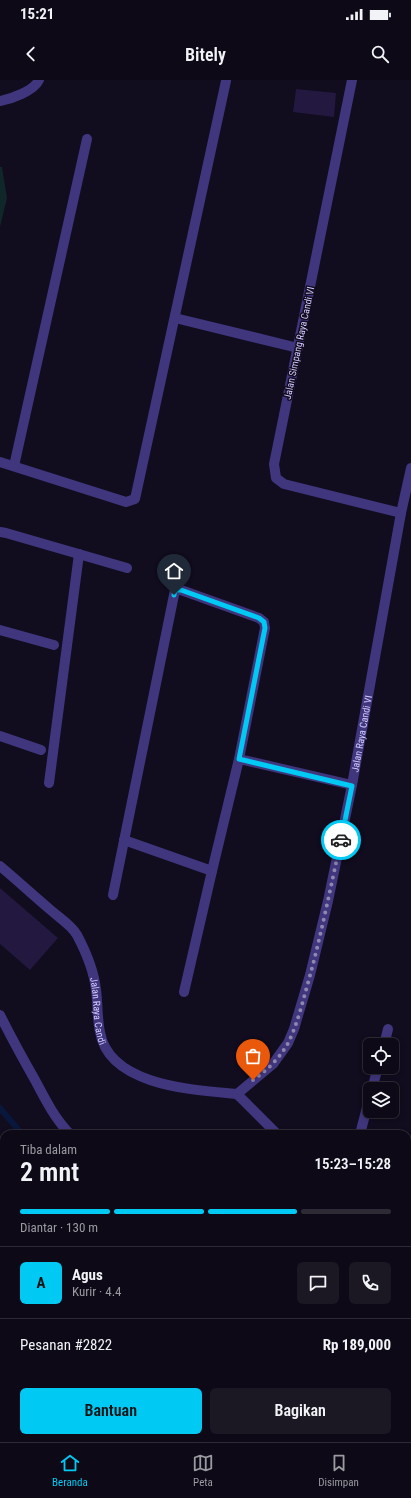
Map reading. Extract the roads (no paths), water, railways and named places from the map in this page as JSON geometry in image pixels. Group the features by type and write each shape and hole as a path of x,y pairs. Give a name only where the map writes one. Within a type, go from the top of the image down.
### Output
{"street":[{"path":"0,101 26,92 37,84 39,80"},
{"name":"Jalan Simpang Raya Candi VI","path":"352,80 274,464 276,478 284,484 401,513"},
{"path":"0,462 126,502 136,499 226,81"},
{"path":"14,466 87,139"},
{"path":"175,318 298,348"},
{"name":"Jalan Raya Candi VI","path":"237,1094 273,1064 288,1043 294,1029 310,975 328,901 352,786 401,513 411,468"},
{"path":"0,532 127,568"},
{"path":"49,783 79,554"},
{"path":"113,895 175,590 181,590 259,618 264,622 265,628 239,759 184,992"},
{"path":"0,630 54,645"},
{"path":"0,736 41,750"},
{"path":"239,759 352,786"},
{"path":"124,840 212,871"},
{"name":"Jalan Raya Candi","path":"0,866 76,934 89,961 96,988 100,1034 106,1049 116,1062 127,1070 155,1082 193,1090 237,1094"},
{"path":"0,1015 12,1040 47,1102 66,1130"},
{"path":"386,1038 388,1029"},
{"path":"237,1094 273,1130"},
{"path":"361,1130 364,1118"}],"waterway":[{"path":"0,1108 19,1130"}]}
